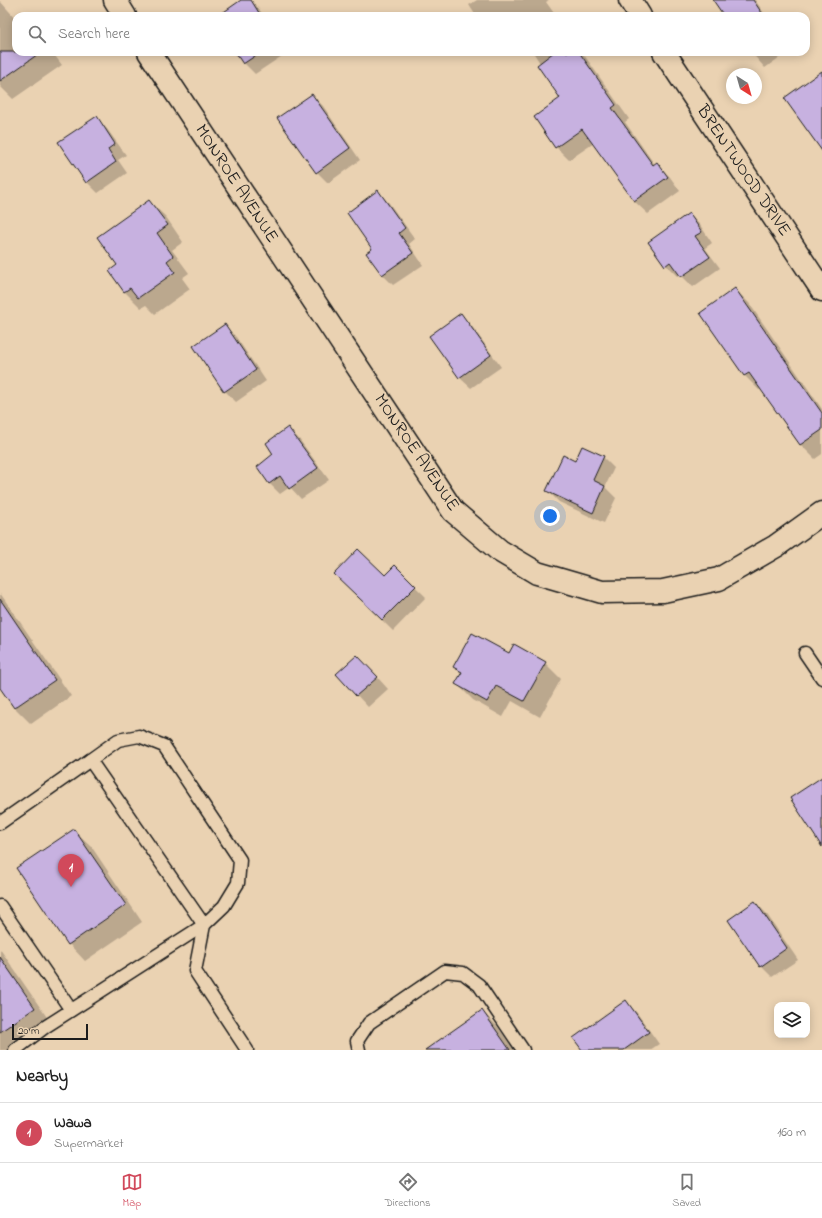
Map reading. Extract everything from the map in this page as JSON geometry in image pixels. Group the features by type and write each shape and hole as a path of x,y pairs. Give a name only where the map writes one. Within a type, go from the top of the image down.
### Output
{"street":[{"path":"115,0 122,12"},
{"path":"630,0 638,12"},
{"name":"MONROE AVENUE","path":"152,56 453,511 500,551 537,573 602,592 663,591 720,579 776,546 822,513"},
{"name":"BRENTWOOD DRIVE","path":"667,56 822,290"}],"lane":[{"path":"805,653 822,678"},
{"path":"0,823 118,740 139,736 164,746 240,860 238,883 224,906 204,925 45,1027 15,1050"},
{"path":"90,760 204,925 196,971 247,1050"},
{"path":"0,906 72,1010"},
{"path":"359,1050 357,1041 369,1024 446,971 462,973 479,985 523,1050"}],"building":[{"path":"241,0 251,0 258,12 224,12"},
{"path":"713,0 753,0 761,12 721,12"},
{"path":"0,52 12,52 12,56 35,56 0,81"},
{"path":"238,56 255,56 243,64"},
{"path":"549,56 582,56 616,105 612,108 653,165 657,162 668,177 634,201 582,129 555,148 534,117 560,98 537,65"},
{"path":"822,71 822,151 784,98"},
{"path":"312,94 350,148 316,173 277,118"},
{"path":"97,116 115,144 108,149 116,162 86,183 58,142"},
{"path":"378,190 405,228 399,233 413,253 382,275 366,253 372,249 347,213"},
{"path":"149,200 168,225 157,233 173,256 167,261 175,272 138,298 130,288 124,292 109,271 117,265 97,237"},
{"path":"689,213 702,232 695,236 710,257 681,277 670,262 665,266 648,242"},
{"path":"735,288 822,413 822,430 800,445 749,373 744,376 700,313"},
{"path":"461,313 491,355 459,378 429,336"},
{"path":"225,324 256,370 224,392 193,346"},
{"path":"288,427 318,468 289,489 280,476 269,484 257,467 273,454 266,443"},
{"path":"582,446 604,456 593,480 605,486 593,513 546,491 563,455 575,461"},
{"path":"358,549 385,575 395,565 416,586 382,620 334,574"},
{"path":"0,599 55,680 14,708 0,688"},
{"path":"472,633 509,653 514,644 546,662 524,701 496,686 487,702 455,684 462,672 453,667"},
{"path":"357,655 378,677 356,696 336,674"},
{"path":"822,777 822,847 790,798"},
{"path":"74,829 126,905 68,945 16,868"},
{"path":"755,901 787,948 760,967 728,920"},
{"path":"0,957 35,1008 0,1032"},
{"path":"626,1000 649,1032 624,1050 582,1050 573,1038"},
{"path":"482,1010 510,1050 425,1050"}],"place":[{"name":"Wawa","path":"71,887"}]}
